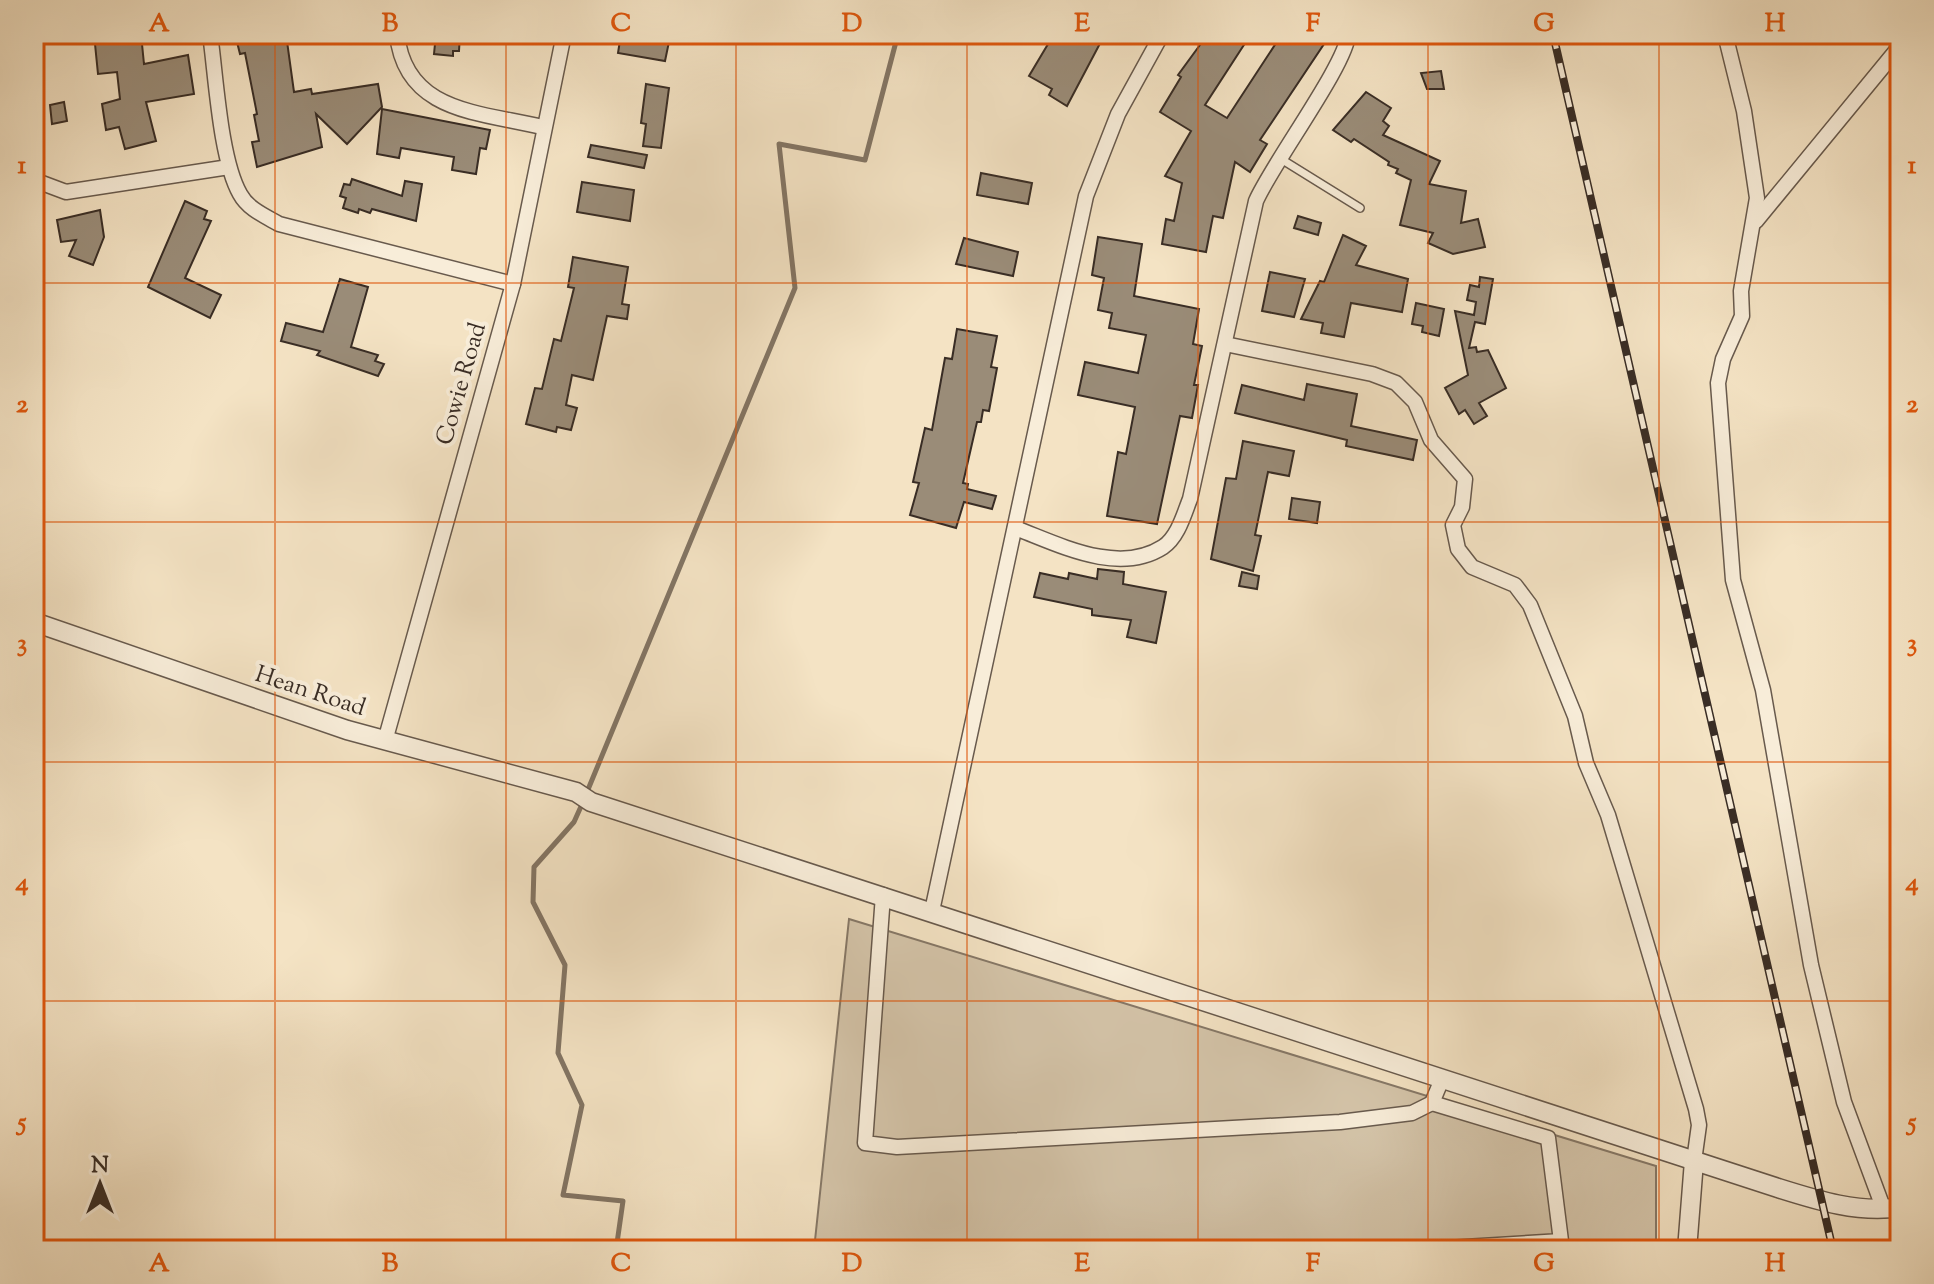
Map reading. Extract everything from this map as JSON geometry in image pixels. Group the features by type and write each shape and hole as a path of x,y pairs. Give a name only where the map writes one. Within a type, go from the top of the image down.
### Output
{"street":[{"path":"210,34 229,167 240,195 255,210 279,224 513,284"},
{"path":"397,34 406,69 418,88 443,103 542,127"},
{"name":"Cowie Road","path":"385,741 513,284 542,127 564,34"},
{"path":"932,911 1086,196 1118,114 1162,34"},
{"path":"1015,528 1082,553 1115,558 1141,555 1165,546 1180,524 1190,499 1256,201 1335,66 1348,34"},
{"path":"1725,34 1744,111 1757,198 1756,221 1741,291 1742,316 1723,359 1718,383 1733,580 1763,690 1811,965 1844,1102 1892,1209"},
{"path":"1756,221 1900,46"},
{"path":"42,183 66,192 229,167"},
{"path":"1225,344 1372,374 1396,383 1415,402 1431,440 1465,479 1465,493 1453,525 1458,549 1472,567 1515,585 1530,605 1575,716 1586,763 1608,815 1696,1109 1699,1125 1687,1250"},
{"name":"Hean Road","path":"36,625 385,741 584,797 1823,1202 1892,1209"},
{"path":"883,895 865,1143 897,1147 1310,1124 1412,1113 1432,1103 1442,1079"},
{"path":"1415,1250 1561,1241 1548,1138 1432,1103"}],"lane":[{"path":"1279,158 1360,208"}],"shaded area":[{"path":"849,919 1656,1166 1656,1250 814,1250"}],"building":[{"path":"94,34 141,34 144,64 188,55 194,94 146,102 156,141 125,149 119,127 106,130 102,104 120,99 117,72 98,74"},
{"path":"241,34 286,34 294,92 311,89 312,94 378,84 382,107 347,144 316,114 322,147 257,167 252,142 259,141 254,115 257,114 245,53 240,54 236,38"},
{"path":"436,34 460,34 459,51 453,51 453,56 434,54"},
{"path":"621,34 670,37 665,61 618,53"},
{"path":"1054,34 1105,34 1067,106 1049,95 1052,89 1029,76"},
{"path":"1208,34 1251,34 1205,105 1227,118 1282,34 1314,34 1326,41 1260,140 1267,144 1250,172 1235,162 1223,218 1213,216 1206,252 1162,244 1166,219 1174,221 1182,183 1165,176 1191,131 1160,112 1181,77 1178,75"},
{"path":"1441,71 1444,89 1427,89 1421,73"},
{"path":"646,84 669,88 661,148 643,146 646,124 641,123"},
{"path":"1366,92 1391,108 1383,121 1389,126 1383,135 1440,161 1429,184 1466,191 1461,223 1478,219 1485,247 1453,254 1428,243 1433,233 1400,225 1411,180 1396,173 1398,169 1354,139 1351,142 1333,130"},
{"path":"64,102 67,121 52,124 50,105"},
{"path":"382,109 490,130 486,149 480,148 476,174 452,170 454,157 401,148 399,158 377,154"},
{"path":"591,145 647,155 644,168 588,157"},
{"path":"981,173 1032,183 1028,204 977,195"},
{"path":"352,179 402,196 405,181 422,184 416,221 372,209 370,213 359,209 358,213 343,208 346,198 340,196 344,184 350,185"},
{"path":"582,182 634,190 630,221 577,212"},
{"path":"185,201 207,211 204,219 211,221 185,278 221,295 210,318 148,287"},
{"path":"100,210 104,237 93,265 69,256 76,240 61,242 57,220"},
{"path":"1298,216 1321,223 1318,235 1294,228"},
{"path":"1343,235 1366,246 1356,265 1408,279 1402,312 1351,303 1344,337 1321,333 1323,323 1301,319 1320,281 1324,282"},
{"path":"1098,237 1142,244 1134,296 1199,309 1193,344 1202,346 1194,385 1198,385 1192,418 1180,416 1157,524 1107,516 1118,452 1126,454 1135,407 1078,395 1085,362 1138,373 1146,335 1109,328 1112,313 1098,310 1104,278 1092,275"},
{"path":"964,238 1018,252 1013,276 956,264"},
{"path":"573,257 628,267 622,304 629,305 627,319 607,316 593,380 572,375 566,405 577,408 571,430 557,427 556,432 526,424 535,388 542,389 554,339 561,341 574,288 568,287"},
{"path":"1270,272 1305,279 1294,317 1262,311"},
{"path":"1480,277 1493,279 1485,324 1475,322 1469,348 1476,347 1477,352 1488,350 1506,388 1479,403 1487,416 1474,424 1465,410 1459,414 1445,388 1468,375 1455,311 1474,315 1476,302 1467,300 1470,285 1479,287"},
{"path":"340,279 368,287 351,347 378,355 375,361 384,364 378,376 317,355 320,351 281,341 286,323 323,332"},
{"path":"1416,303 1444,309 1439,336 1422,332 1423,326 1412,324"},
{"path":"957,329 997,336 991,367 997,368 989,411 983,410 981,422 977,422 963,483 968,484 967,489 996,496 992,509 964,502 956,528 910,515 919,483 913,482 925,428 932,430 945,358 952,359"},
{"path":"1307,384 1357,394 1351,426 1417,440 1413,460 1346,446 1347,440 1235,413 1242,385 1304,400"},
{"path":"1243,441 1294,451 1289,476 1268,472 1255,535 1261,536 1253,571 1211,559 1226,478 1236,479"},
{"path":"1292,498 1320,502 1317,523 1289,519"},
{"path":"1098,569 1124,572 1123,584 1166,592 1156,643 1127,637 1131,620 1092,615 1092,609 1034,597 1040,573 1068,579 1069,573 1097,579"},
{"path":"1242,572 1259,576 1257,589 1239,586"}],"waterway":[{"path":"587,792 795,288 779,144 865,160 898,34"},
{"path":"583,802 574,822 534,867 533,902 565,965 558,1053 582,1105 563,1195 623,1201 616,1250"}],"railway":[{"path":"1553,34 1833,1250"}]}
